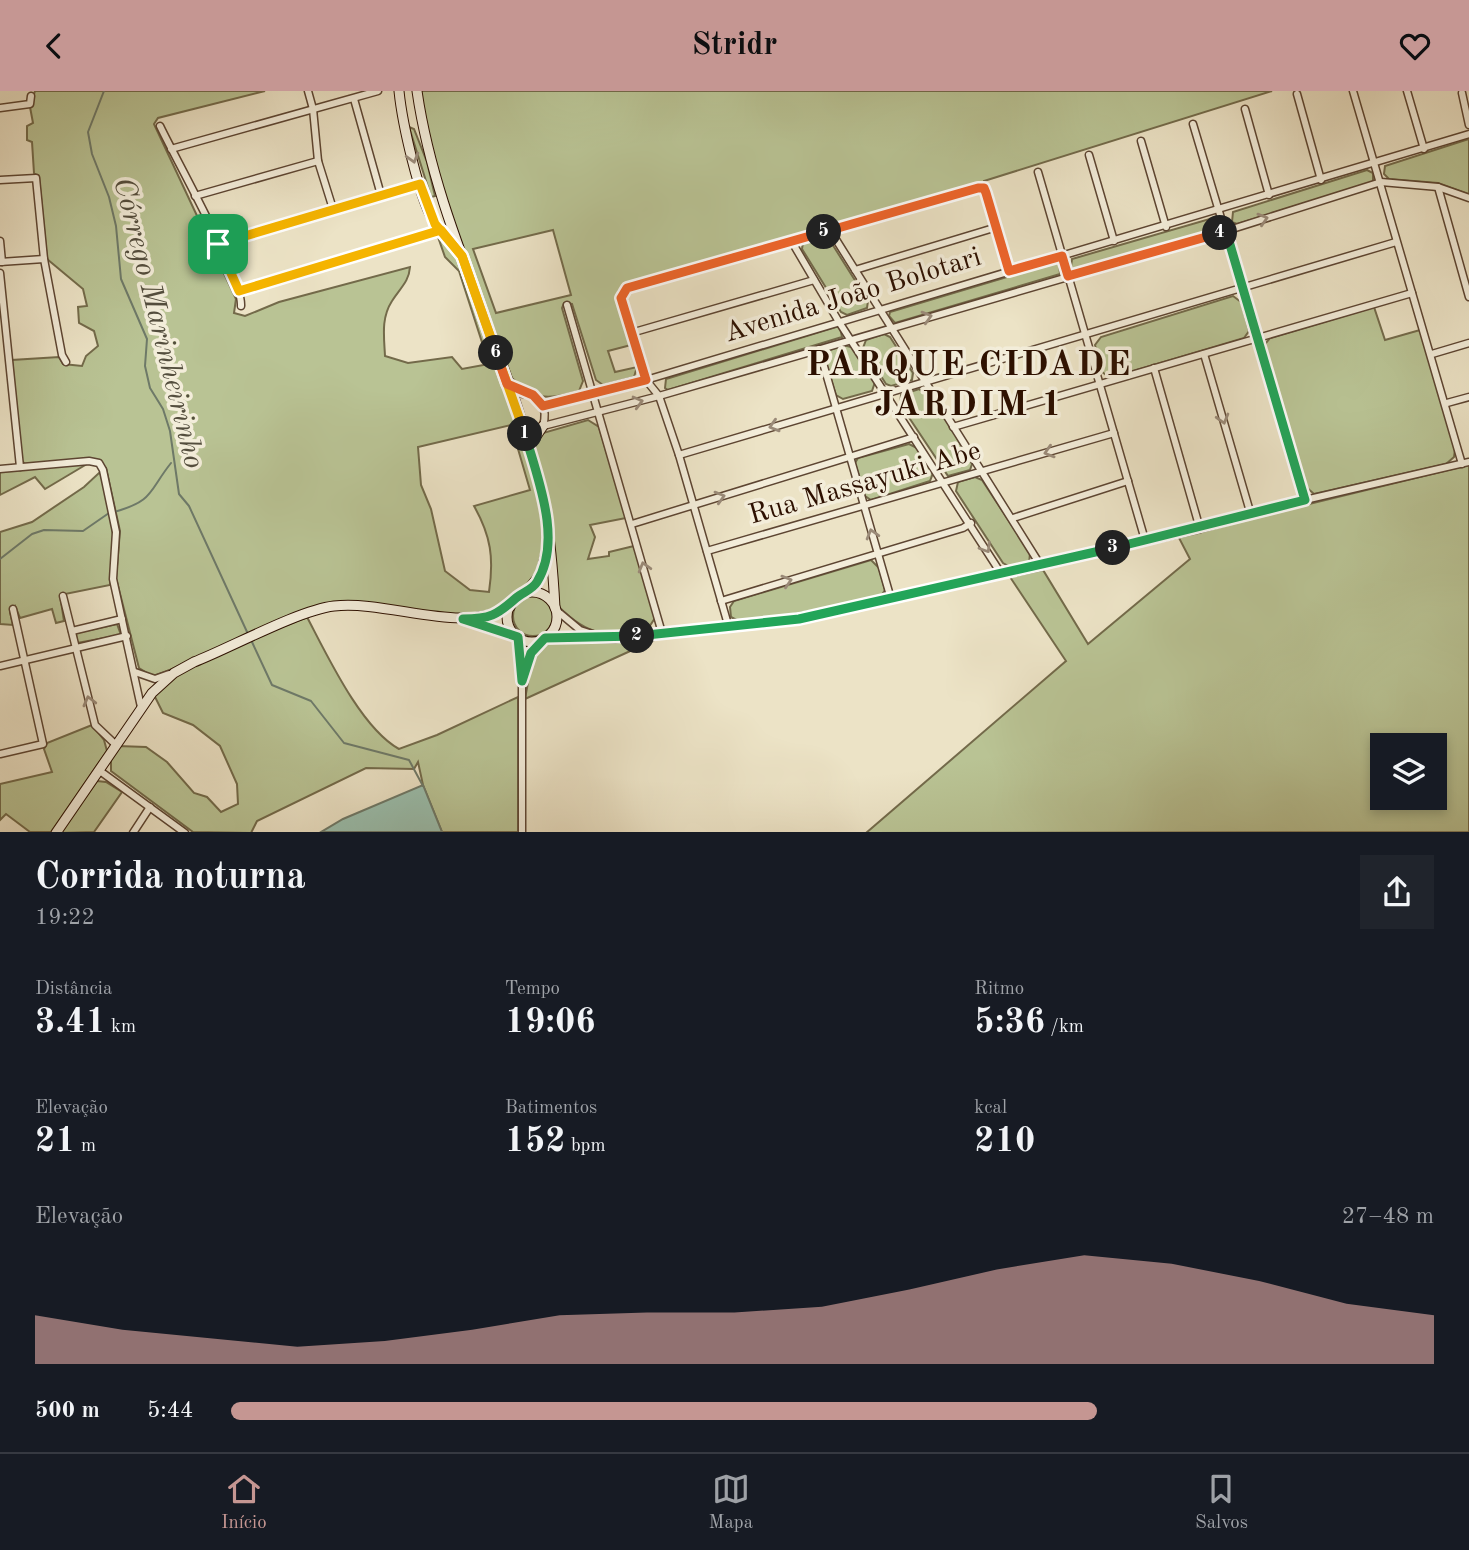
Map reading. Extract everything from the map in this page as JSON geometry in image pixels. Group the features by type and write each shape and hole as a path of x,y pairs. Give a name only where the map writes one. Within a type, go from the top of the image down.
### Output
{"main road":[{"path":"399,91 426,201 435,224 462,256"},
{"path":"56,832 141,707 174,673 317,610 336,606 377,606 463,619 517,636 542,639 556,625 541,491 524,431 431,161 417,91"},
{"path":"406,125 415,126 431,161"},
{"path":"426,201 442,196"},
{"path":"507,384 526,393"},
{"path":"529,447 543,426"},
{"path":"463,619 488,616 510,607 532,589 541,574 548,541"},
{"path":"524,593 543,594 556,609"},
{"path":"510,607 507,617 517,636"}],"street":[{"path":"308,91 313,109 317,161 332,209"},
{"path":"171,149 378,91"},
{"path":"522,681 528,659 542,639 615,639 799,619 1200,529 1305,500 1465,463 1396,242 1376,164 1353,91"},
{"path":"1406,91 1424,149"},
{"path":"1462,93 1469,125"},
{"path":"1297,94 1321,180"},
{"path":"354,99 381,195"},
{"path":"0,108 31,100"},
{"path":"1245,109 1269,195"},
{"path":"1193,124 1305,500"},
{"path":"160,126 218,244 239,291 241,306"},
{"name":"Avenida João Bolotari","path":"543,406 646,380 1009,271 1166,227 1469,134"},
{"path":"1141,141 1166,227"},
{"path":"1089,155 1114,241"},
{"path":"195,196 317,161"},
{"path":"1038,172 1145,540"},
{"path":"0,180 36,178 44,259 62,355 66,362"},
{"name":"Avenida João Bolotari","path":"524,431 659,396 1226,231 1381,182 1438,187 1469,198"},
{"path":"218,244 420,184"},
{"path":"1438,187 1469,297"},
{"path":"729,628 679,455 659,396 646,380 631,333 622,292 627,288 984,188 1009,271"},
{"path":"855,270 997,226"},
{"path":"239,291 441,230"},
{"path":"830,230 1041,566"},
{"path":"0,241 1,262 44,259"},
{"path":"792,241 839,322 853,339 1002,575"},
{"path":"679,455 1396,242"},
{"path":"0,273 20,467"},
{"path":"631,333 814,280"},
{"path":"953,427 1412,293"},
{"path":"566,306 662,633"},
{"path":"1432,354 1469,343"},
{"path":"819,349 891,599"},
{"path":"1204,353 1251,515"},
{"path":"0,369 9,368"},
{"path":"1154,368 1200,529"},
{"path":"512,397 526,393 533,395 543,406 546,416 543,426"},
{"path":"1447,403 1469,397"},
{"name":"Rua Massayuki Abe","path":"707,551 1114,433"},
{"path":"632,524 914,437"},
{"path":"0,469 89,461 99,463 114,517 116,550 113,579 141,707"},
{"path":"1013,518 1128,481"},
{"path":"721,601 971,523"},
{"path":"63,596 94,725 116,745"},
{"path":"0,754 43,744 13,609"},
{"path":"556,609 580,630 615,639"},
{"path":"72,631 122,619"},
{"path":"0,666 127,636"},
{"path":"517,636 522,681 522,832"},
{"path":"135,672 155,680 174,673"},
{"path":"100,771 185,832"},
{"path":"133,832 150,807"}],"shaded area":[{"path":"35,91 265,91 158,118 154,124 236,299 234,313 245,316 279,302 410,267 406,281 386,314 385,356 408,363 452,357 462,369 489,364 459,271 445,257 438,237 454,250 481,311 528,458 544,541 542,564 533,579 511,599 487,613 456,616 371,603 334,604 219,648 164,673 152,676 139,668 116,578 120,531 106,468 100,462 25,464 22,461 12,360 59,357 63,364 82,366 86,356 98,346 94,331 79,323 78,307 87,306 83,289 47,259 39,177 34,173 32,142 27,140 27,126 33,123 30,107","holes":["511,425 530,490 474,506 488,537 491,568 489,592 470,590 445,571 431,509 421,485 418,447"]},
{"path":"418,91 1272,91 984,181 984,184 626,284 617,296 631,345 608,351 615,372 637,367 634,377 603,385 596,380 572,304 564,303 562,308 583,381 579,391 548,397 533,394 508,374 432,160","holes":["553,230 571,295 496,313 473,249"]},
{"path":"409,127 414,129 427,162 435,196 431,197"},
{"path":"1469,139 1469,194 1438,183 1389,179 1384,174 1385,166"},
{"path":"1367,170 1373,173 1373,182 1237,224 1232,222 1233,212"},
{"path":"1217,219 1218,229 1074,270 1071,267 1072,259"},
{"path":"823,236 829,239 868,301 867,308 847,315 841,312 802,249 803,242"},
{"path":"1059,263 1060,274 895,323 889,316 890,312"},
{"path":"1233,296 1241,302 1249,331 1244,338 1110,378 1102,372 1095,345 1101,337"},
{"path":"1374,307 1385,340 1420,330 1455,449 1454,457 1446,464 1314,494 1305,486 1265,344 1270,338"},
{"path":"840,327 842,337 668,390 665,388 666,379"},
{"path":"884,334 890,337 913,373 912,380 891,386 886,384 863,348 866,340"},
{"path":"843,345 855,348 875,382 872,391 843,399 836,395 824,359 830,350"},
{"path":"919,389 934,403 948,423 972,464 970,470 948,476 900,404 901,395"},
{"path":"588,420 599,427 626,518 590,525 595,537 588,559 609,556 609,552 634,546 655,618 647,630 621,634 599,632 580,624 559,607 533,447 543,433"},
{"path":"909,444 917,448 933,473 930,481 871,500 865,496 855,463 858,458"},
{"path":"87,464 45,489 35,477 0,495 0,471"},
{"path":"1469,465 1469,832 867,832 1066,661 1010,577 1043,570 1088,644 1190,559 1178,536"},
{"path":"100,472 109,505 113,535 110,585 60,595 64,621 56,623 52,609 20,618 15,606 10,612 13,625 0,624 0,532 32,522 84,487"},
{"path":"975,477 982,480 1030,553 1029,564 1012,568 1003,563 956,491 958,482"},
{"path":"871,560 879,568 885,590 879,599 742,623 731,617 730,607 734,601"},
{"path":"533,596 541,597 547,602 552,608 552,624 547,630 541,635 533,636 525,635 519,630 514,624 513,616 514,608 519,602 525,597"},
{"path":"307,617 358,708 385,739 399,749 437,735 518,697 518,832 442,832 423,785 418,762 414,769 366,768 257,821 252,832 193,832 111,771 111,760 118,746 146,747 167,762 194,793 207,797 221,812 238,804 237,784 220,746 193,725 163,713 154,695 185,669 247,640"},
{"path":"117,624 121,635 77,643 76,633"},
{"path":"661,637 525,699 532,660 544,643"},
{"path":"92,725 104,740 107,751 51,832 30,832 6,814 0,820 0,784 52,772 44,749 47,743"},
{"path":"97,781 106,782 122,792 94,832 61,832"},
{"path":"423,785 442,832 321,832 343,819"}],"waterway":[{"name":"Córrego Marinheirinho","path":"104,91 88,132 92,154 109,197 116,226 121,279 147,339 145,366 150,388 163,409 170,431 179,494 189,506 248,634"},
{"path":"114,512 144,499 171,463"},
{"path":"0,559 32,534 44,530 83,531 109,513"},
{"name":"Córrego Marinheirinho","path":"252,642 272,685 311,701 344,743 409,760 423,786"}],"district":[{"name":"PARQUE CIDADE JARDIM 1","path":"969,385"}],"route":[{"path":"218,244 239,291 441,230 462,256 483,317 507,384 533,395 543,406 646,380 621,298 622,292 627,288 978,188 984,188 986,193 1009,271 1062,256 1068,276 1226,231 1305,500 1200,529 799,619 615,639 545,638 539,641 531,653 522,681 518,637 463,619 477,619 510,607 537,582 544,565 548,541 541,491 524,431 507,384 462,256 439,227 435,224 420,184 218,244"}]}
